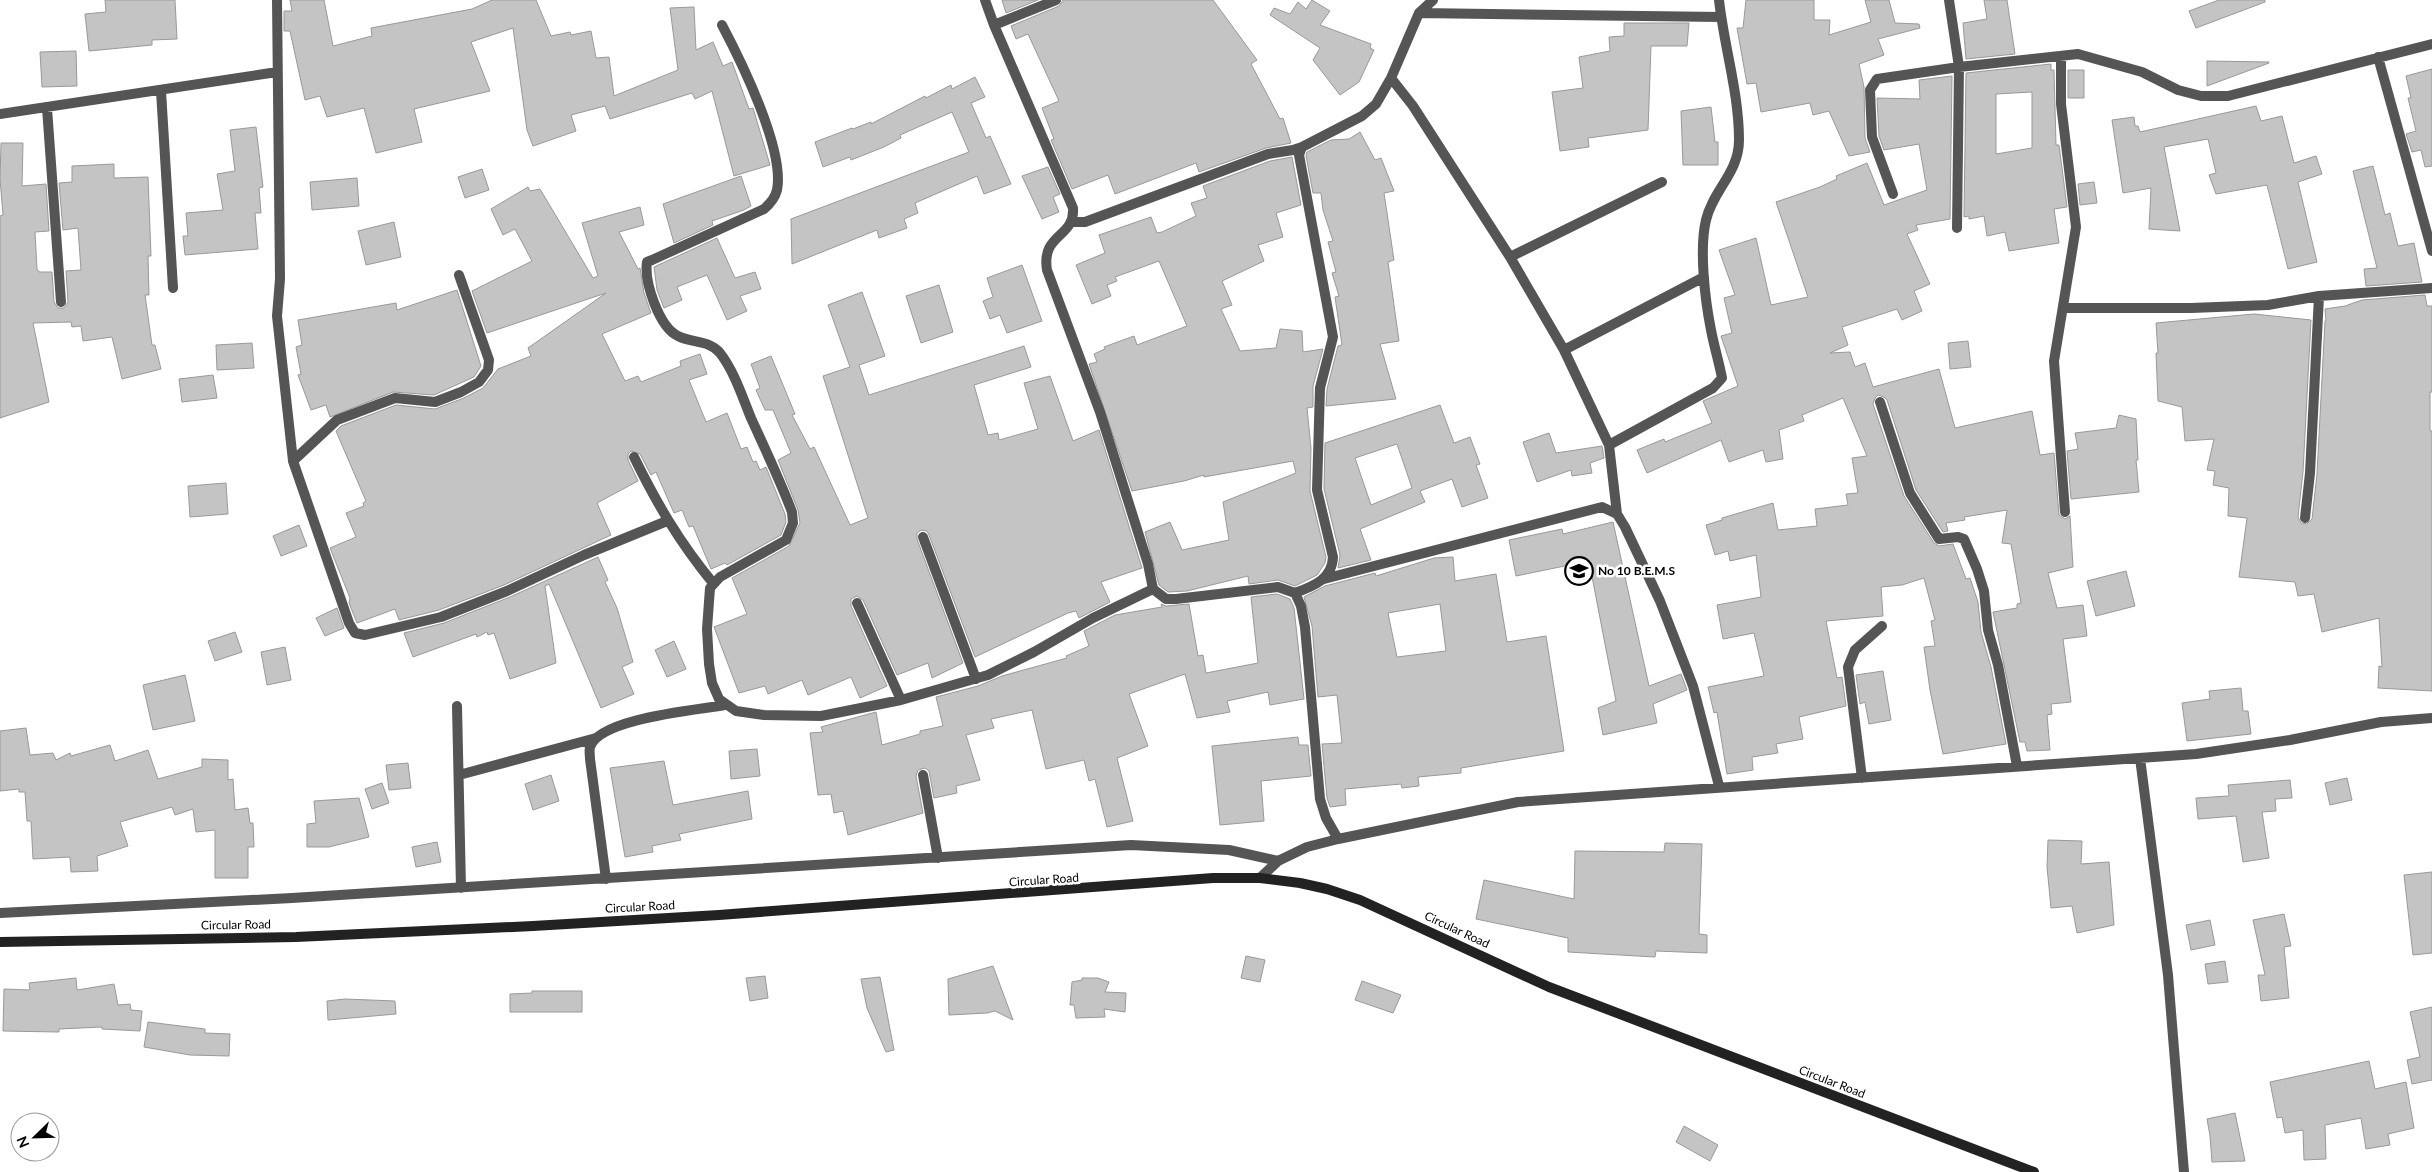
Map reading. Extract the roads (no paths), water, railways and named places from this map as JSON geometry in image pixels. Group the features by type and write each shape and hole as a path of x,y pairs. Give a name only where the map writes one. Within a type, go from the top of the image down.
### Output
{"main road":[{"name":"Circular Road","path":"0,942 296,937 533,926 1149,885 1213,878 1260,878 1312,885 1360,900 1549,987 2034,1172"}],"street":[{"path":"277,0 280,279 277,316 293,461 349,623 355,633 365,635 441,617 507,591 584,555 667,521"},
{"path":"986,0 994,25 1073,208 1072,222 1048,248 1045,257 1047,270 1100,412 1148,564 1153,589 1166,599 1176,600 1278,587 1295,593 1316,586 1324,579 1333,565 1333,557 1317,490 1320,388 1333,337 1299,155 1302,147"},
{"path":"994,25 1056,0"},
{"path":"1072,222 1085,222 1268,154 1302,147 1369,111 1376,104 1391,78 1419,13 1433,0"},
{"path":"1609,445 1713,388 1722,378 1711,331 1704,277 1706,220 1737,158 1739,140 1736,105 1719,0"},
{"path":"1949,0 1959,67 1957,228"},
{"path":"1419,13 1721,17"},
{"path":"722,24 742,62 763,116 776,162 777,189 771,203 764,209 647,262 647,276 653,297 668,329 680,338 705,343 718,350 722,356 738,386 789,504 793,523 786,540 713,583 708,594 709,664 712,684 719,700 736,711 764,715 821,716 901,700 976,679 1034,652 1094,618 1153,589"},
{"path":"1893,194 1872,137 1872,84 1876,79 1959,67 2078,54 2112,62 2142,72 2178,90 2201,96 2228,96 2432,44"},
{"path":"2061,57 2061,104 2076,227 2054,369 2065,512"},
{"path":"2378,57 2432,252"},
{"path":"0,114 277,72"},
{"path":"1391,78 1412,106 1510,257 1564,350 1609,445 1617,514 1660,601 1693,686 1719,786"},
{"path":"161,91 173,288"},
{"path":"47,108 61,302"},
{"path":"1510,257 1662,182"},
{"path":"293,461 337,420 394,398 435,402 462,392 479,382 488,370 489,360 459,275"},
{"path":"1564,350 1704,277"},
{"path":"2063,308 2191,308 2258,305 2319,296 2432,288"},
{"path":"2305,518 2310,473 2319,296"},
{"path":"1880,402 1910,493 1929,525 1940,539 1958,537 1964,539 1977,569 1984,591 1988,630 1998,665 2017,766"},
{"path":"634,457 667,521 686,550 713,583"},
{"path":"1324,579 1602,507 1617,514"},
{"path":"923,537 976,679"},
{"path":"1295,593 1301,606 1305,627 1320,799 1326,818 1338,839"},
{"path":"857,603 901,700"},
{"path":"1862,778 1848,667 1855,650 1882,626"},
{"path":"459,775 596,738 614,728 640,720 725,705"},
{"path":"457,706 461,888"},
{"path":"1260,878 1278,861 1307,847 1518,802 1719,786 1862,778 2140,758 2205,752 2290,740 2382,722 2432,718"},
{"path":"596,738 590,746 590,759 606,879"},
{"path":"2140,758 2168,976 2184,1172"},
{"path":"923,775 938,858"},
{"path":"0,913 461,888 1131,845 1229,850 1278,861"}],"place":[{"name":"No 10 B.E.M.S","path":"1579,571"}]}
